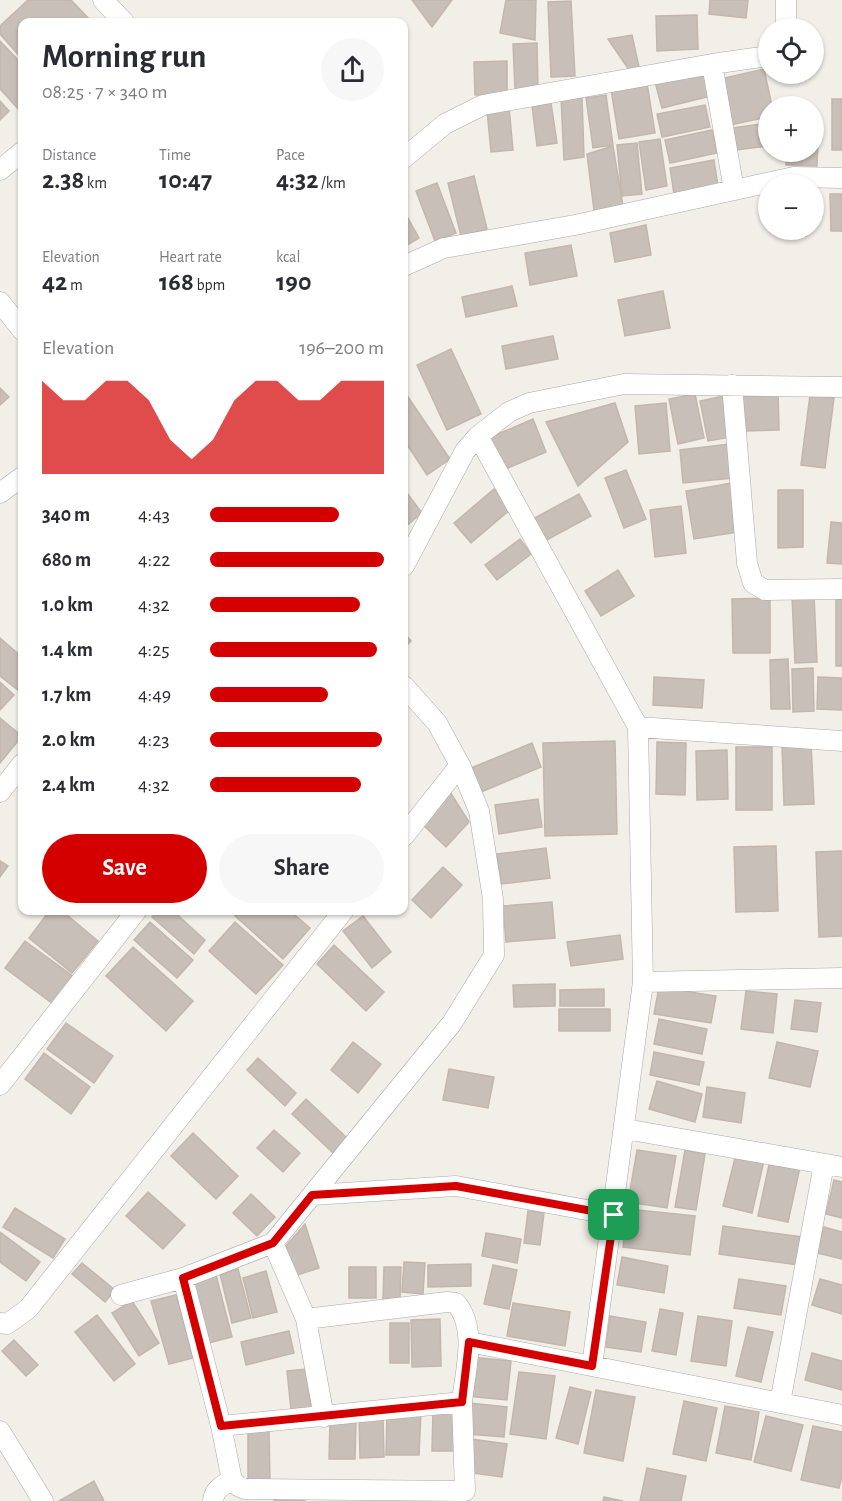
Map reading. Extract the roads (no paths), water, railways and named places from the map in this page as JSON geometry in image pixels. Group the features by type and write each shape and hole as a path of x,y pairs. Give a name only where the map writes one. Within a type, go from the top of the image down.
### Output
{"street":[{"path":"103,0 120,18"},
{"path":"786,0 786,18"},
{"path":"408,155 445,124 483,105 758,57"},
{"path":"712,64 734,190"},
{"path":"0,170 18,155"},
{"path":"408,264 444,248 575,225 794,177 842,178"},
{"path":"1,305 18,325"},
{"path":"408,558 465,451 478,435 509,412 529,403 624,384 842,387"},
{"path":"732,385 747,563 753,583 765,590 842,589"},
{"path":"478,435 638,727 643,982 614,1215 592,1366"},
{"path":"0,493 18,480"},
{"path":"121,1295 183,1278 273,1243 452,1023 494,955 493,899 479,811 460,765 437,723 408,690"},
{"path":"638,727 842,741"},
{"path":"408,831 460,765"},
{"path":"0,792 18,769"},
{"path":"0,1085 133,915"},
{"path":"2,1328 28,1309 340,915"},
{"path":"643,982 842,978"},
{"path":"625,1128 833,1165 780,1403"},
{"path":"312,1195 456,1186 614,1215"},
{"path":"273,1243 306,1319 324,1417"},
{"path":"183,1278 221,1426 232,1479 238,1486 246,1489 465,1491 462,1402 469,1342 464,1312 456,1303 447,1302 306,1319"},
{"path":"469,1342 842,1415"},
{"path":"221,1426 462,1402"},
{"path":"0,1431 43,1501"},
{"path":"213,1501 214,1494 219,1488 232,1479"}]}
